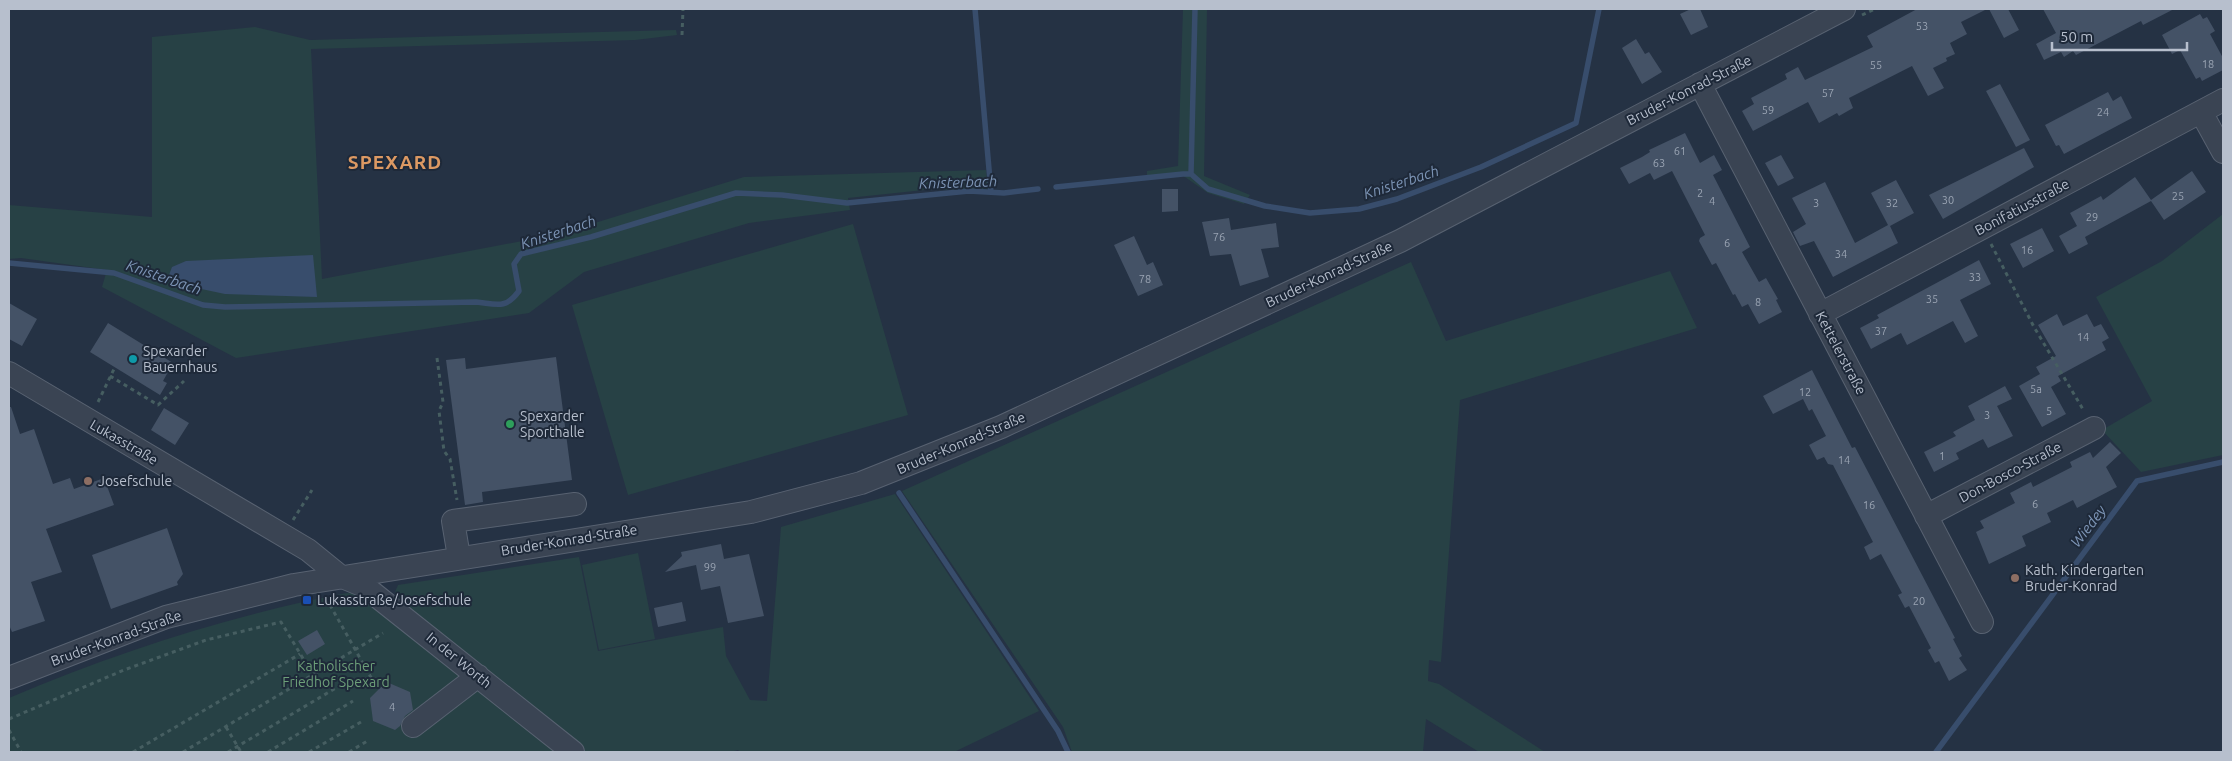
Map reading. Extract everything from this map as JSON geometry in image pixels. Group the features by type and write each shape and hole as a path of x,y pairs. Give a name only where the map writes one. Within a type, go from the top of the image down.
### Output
{"street":[{"name":"Bruder-Konrad-Straße","path":"9,678 166,617 294,584 751,512 861,483 1001,427 1400,241 1844,9"},
{"name":"Kettelerstraße","path":"1700,84 1982,622"},
{"name":"Bonifatiusstraße","path":"1820,314 2223,100"},
{"path":"2201,112 2223,152"},
{"name":"Lukasstraße","path":"9,373 308,550 340,576"},
{"name":"Don-Bosco-Straße","path":"1926,516 2094,428"},
{"path":"459,557 455,512 575,504"},
{"name":"In der Worth","path":"340,576 364,586 573,752"},
{"path":"414,726 478,676"}],"path":[{"path":"682,35 683,9"},
{"path":"1982,228 2034,327 2094,428"},
{"path":"437,358 443,402 439,411 444,451 450,458 455,512"},
{"path":"98,402 115,367"},
{"path":"110,376 158,404 184,381"},
{"path":"295,516 312,490"},
{"path":"323,593 373,681"},
{"path":"9,719 124,670 206,640 281,622 313,675"},
{"path":"183,752 383,633"},
{"path":"133,752 300,654"},
{"path":"228,752 346,682"},
{"path":"268,752 353,701"},
{"path":"309,752 361,722"},
{"path":"226,727 242,752"},
{"path":"9,730 21,752"},
{"path":"349,752 370,740"}],"green space":[{"path":"1183,9 1207,9 1204,176 1250,195 1244,204 1208,193 1182,175 1147,180 1147,171 1178,166"},
{"path":"255,27 310,40 676,30 677,35 635,40 311,49 322,279 559,234 744,177 986,170 988,189 924,190 848,198 850,210 749,223 584,272 529,313 236,358 102,287 107,270 21,258 9,259 9,205 152,217 152,37"},
{"path":"2223,214 2223,455 2141,472 2102,430 2152,401 2096,297 2162,261"},
{"path":"853,224 908,415 628,495 572,305"},
{"path":"1411,262 1446,341 1670,271 1697,328 1460,400 1441,662 1429,660 1428,681 1439,684 1545,752 1479,752 1426,719 1423,752 1072,752 1063,727 902,491"},
{"path":"895,494 1039,711 954,752 740,752 738,750 731,752 586,752 398,600 395,592 398,585 579,557 598,651 723,627 726,656 750,700 767,701 781,527"},
{"path":"638,553 655,639 599,650 582,565"},
{"name":"Katholischer Friedhof Spexard","path":"352,592 392,618 556,752 9,752 9,698 93,665 178,636 265,611"}],"water":[{"path":"313,255 317,297 225,294 173,283 169,275 172,267 186,261"}],"building":[{"path":"1691,9 1700,9 1708,27 1691,35 1680,14"},
{"path":"1917,9 1987,9 1961,22 1967,34 1950,43 1955,54 1946,58 1947,61 1933,68 1944,88 1928,96 1912,66 1849,98 1853,108 1839,116 1837,113 1819,123 1808,102 1753,131 1742,111 1754,104 1751,98 1787,79 1785,74 1798,67 1805,80 1873,47 1867,36"},
{"path":"1989,9 2008,9 2019,30 2004,38"},
{"path":"2043,9 2174,9 2143,25 2141,21 2076,55 2073,51 2064,57 2061,52 2044,60 2036,44 2056,33"},
{"path":"2200,14 2203,19 2207,17 2215,31 2210,34 2223,58 2223,70 2202,81 2200,77 2196,79 2180,50 2172,54 2162,35"},
{"path":"1636,39 1645,54 1649,52 1662,72 1642,84 1622,48"},
{"path":"2000,84 2030,140 2016,147 1986,91"},
{"path":"2108,92 2113,101 2121,96 2132,118 2064,154 2059,145 2056,146 2045,125"},
{"path":"1685,133 1700,163 1714,155 1722,170 1713,175 1750,247 1742,252 1759,282 1766,278 1778,299 1776,300 1782,312 1759,324 1748,304 1742,307 1735,294 1733,295 1716,263 1712,265 1699,241 1705,235 1672,171 1654,180 1650,173 1629,184 1620,168 1642,157 1650,152 1649,150"},
{"path":"2024,148 2034,167 1943,219 1929,195"},
{"path":"1781,155 1794,178 1778,186 1765,163"},
{"path":"2192,171 2206,192 2164,220 2151,201 2085,237 2088,244 2069,254 2059,236 2077,226 2070,213 2101,196 2103,200 2135,177 2151,200"},
{"path":"1896,180 1914,213 1890,226 1898,243 1833,277 1814,241 1800,246 1793,232 1806,224 1792,198 1825,182 1855,243 1888,225 1871,193"},
{"path":"1162,189 1178,189 1178,211 1162,212"},
{"path":"1229,218 1231,230 1276,223 1279,247 1261,249 1269,277 1240,286 1231,254 1210,256 1202,222"},
{"path":"2042,228 2054,251 2023,268 2010,244"},
{"path":"1134,236 1147,265 1153,262 1163,285 1138,296 1114,245"},
{"path":"1979,260 1991,284 1960,300 1978,336 1965,343 1953,321 1907,345 1901,333 1871,349 1860,328 1879,318 1877,315"},
{"path":"9,303 37,319 22,346 9,339"},
{"path":"2057,314 2063,326 2087,314 2094,327 2101,324 2109,338 2102,342 2106,350 2058,376 2061,381 2051,387 2066,414 2042,427 2019,386 2040,374 2036,367 2056,356 2038,325"},
{"name":"Spexarder Bauernhaus","path":"108,323 173,363 163,381 167,383 160,395 90,352"},
{"name":"Spexarder Sporthalle","path":"556,357 572,480 482,492 483,502 465,505 446,360 465,358 466,369"},
{"path":"1812,370 1852,448 1855,447 1955,638 1953,639 1962,656 1959,658 1967,670 1949,681 1939,661 1935,663 1928,650 1931,648 1909,606 1905,608 1898,595 1902,593 1881,554 1870,560 1864,547 1873,542 1833,465 1828,464 1824,457 1817,460 1809,445 1826,436 1812,409 1809,411 1803,399 1773,414 1763,396"},
{"path":"2005,386 2012,399 1997,406 2013,436 1988,448 1983,439 1956,453 1959,459 1934,472 1924,452 1956,436 1953,432 1975,420 1968,406"},
{"path":"9,407 11,407 20,434 34,429 53,484 70,478 74,489 104,478 114,505 46,529 62,572 31,582 45,621 12,632 9,625"},
{"path":"164,408 189,423 175,445 151,430"},
{"path":"2110,442 2121,453 2106,467 2117,487 2077,508 2073,500 2047,513 2051,522 2022,536 2026,546 1989,564 1976,532 1984,528 1980,521 2015,503 2010,493 2031,482 2033,487 2072,467 2070,462 2090,452 2093,458"},
{"path":"167,528 183,574 177,582 178,585 111,609 92,555"},
{"path":"721,544 724,559 749,554 764,616 728,623 720,586 701,590 696,565 665,572 682,556 681,552"},
{"path":"682,602 686,621 658,627 654,608"},
{"path":"317,630 325,644 307,655 298,641"},
{"path":"389,683 410,692 413,710 405,716 400,726 395,730 373,721 370,698 383,685 385,686"}],"waterway":[{"path":"975,9 991,192"},
{"path":"1191,174 1195,9"},
{"name":"Knisterbach","path":"1056,187 1191,174 1208,189 1265,206 1310,213 1359,209 1397,199 1481,167 1576,123 1599,9"},
{"name":"Knisterbach","path":"9,263 114,273 203,305 225,307 476,302 500,304 509,301 519,291 514,264 521,254 591,237 736,193 782,195 847,203 969,191 1004,193 1038,189"},
{"name":"Wiedey","path":"1936,752 2137,481 2223,462"},
{"path":"899,493 1058,731 1068,752"}],"place":[{"name":"Spexarder Bauernhaus","path":"133,359"},
{"name":"Spexarder Sporthalle","path":"510,424"},
{"name":"Josefschule","path":"88,481"},
{"name":"Kath. Kindergarten Bruder-Konrad","path":"2015,578"},
{"name":"Lukasstraße/Josefschule","path":"307,600"}],"district":[{"name":"SPEXARD","path":"395,162"}]}
